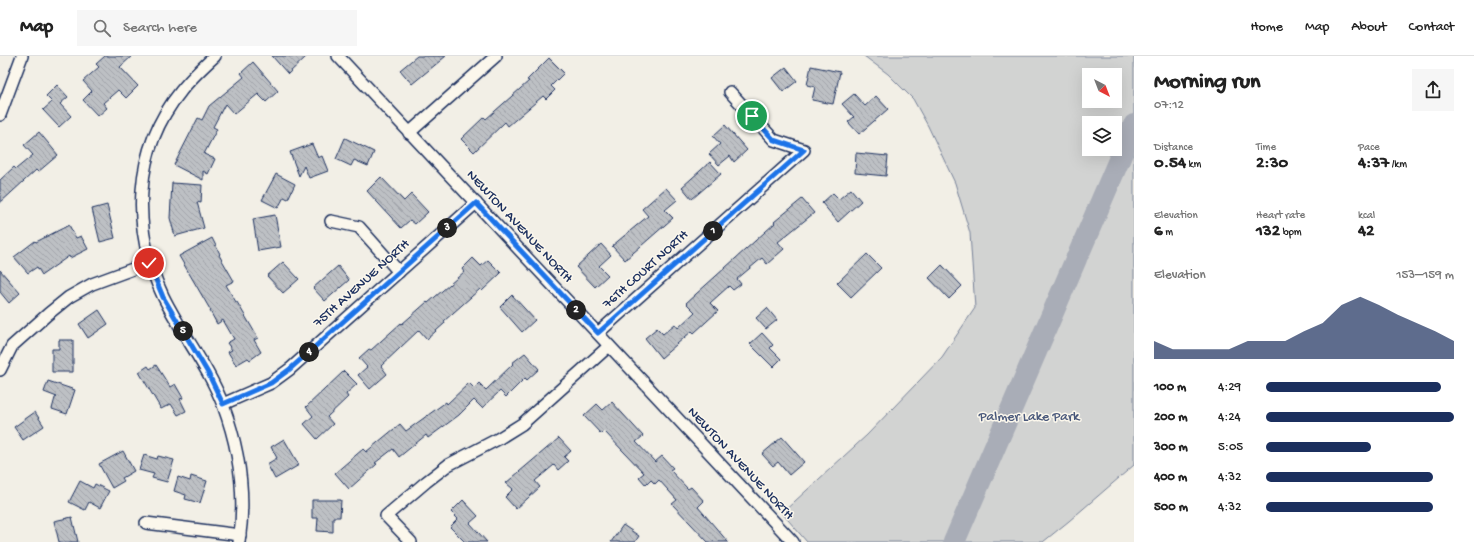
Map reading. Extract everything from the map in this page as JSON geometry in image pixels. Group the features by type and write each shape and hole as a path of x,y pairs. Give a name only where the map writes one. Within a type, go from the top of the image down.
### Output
{"street":[{"path":"0,115 22,56"},
{"path":"146,523 239,538 241,480 234,442 223,404 208,373 163,297 149,263 143,238 140,207 143,176 150,146 163,117 180,91 215,56"},
{"name":"NEWTON AVENUE NORTH","path":"338,56 793,542"},
{"path":"409,133 496,56"},
{"name":"76TH COURT NORTH","path":"598,333 804,150 774,140 730,92"},
{"name":"75TH AVENUE NORTH","path":"223,404 271,383 284,374 476,203"},
{"path":"331,220 359,227 399,272"},
{"path":"0,370 12,346 69,297 92,284 149,263"},
{"path":"411,542 386,516 448,465 498,439 522,424 609,346"}],"green space":[{"name":"Palmer Lake Park","path":"864,56 1134,56 1134,465 1043,542 807,542 782,513 867,435 942,357 975,308 970,233 955,183 928,126 913,99 888,74"}],"building":[{"path":"105,56 132,56 120,67 138,86 126,98 118,90 103,103 107,108 98,116 83,100 92,91 83,81 99,67 96,64"},
{"path":"272,56 307,56 288,74"},
{"path":"417,56 446,56 412,84 400,70"},
{"path":"549,58 564,73 551,86 555,90 546,99 543,96 508,126 505,122 474,152 461,139 484,117 486,119 529,81 527,80"},
{"path":"253,62 278,91 266,102 258,94 234,114 225,104 213,127 217,129 204,154 215,159 208,174 203,171 203,180 174,165 198,118 202,120 209,106 244,77 241,73"},
{"path":"811,66 840,72 833,104 812,100 815,87 807,85"},
{"path":"786,67 797,81 783,92 772,78"},
{"path":"57,85 68,97 60,104 71,116 59,127 43,110 52,102 46,96"},
{"path":"854,94 865,106 876,96 888,109 859,134 848,122 854,117 842,104"},
{"path":"725,125 747,150 734,162 730,156 719,165 709,154 720,144 713,136"},
{"path":"39,132 58,155 38,172 36,170 0,203 0,180 14,167 16,169 33,155 24,145"},
{"path":"345,138 374,152 368,166 354,160 351,166 336,159"},
{"path":"312,144 318,158 322,156 328,171 309,178 304,166 299,176 290,152"},
{"path":"856,153 888,156 886,176 855,173"},
{"path":"710,162 721,174 692,199 682,187"},
{"path":"276,174 295,184 288,199 284,197 278,208 262,200"},
{"path":"381,177 404,201 411,194 428,212 415,224 410,220 401,228 367,191"},
{"path":"172,183 202,185 201,203 197,202 204,228 175,236 170,218"},
{"path":"666,188 677,200 665,210 673,218 625,260 612,246 648,216 642,209"},
{"path":"851,189 861,201 838,222 822,203 833,193 839,199"},
{"path":"802,199 814,213 778,242 784,249 767,264 762,258 737,279 741,284 733,290 729,286 710,303 718,311 694,333 692,331 661,358 645,338 657,328 663,334 675,324 678,328 695,312 686,303 775,223 774,222"},
{"path":"107,205 115,238 100,242 92,209"},
{"path":"275,215 281,247 258,251 253,219"},
{"path":"69,225 76,238 81,236 88,249 70,258 69,256 42,275 37,267 28,273 14,257 35,241 36,242"},
{"path":"212,238 220,254 219,255 234,281 226,285 258,338 254,340 261,352 250,360 248,358 236,365 228,352 232,350 227,343 234,339 223,320 217,324 179,256"},
{"path":"601,244 611,255 599,266 608,275 595,287 576,267"},
{"path":"867,254 881,268 851,297 837,283"},
{"path":"473,258 481,266 488,260 501,273 482,291 480,289 444,321 445,323 427,339 419,330 381,366 387,374 370,389 358,375 367,367 359,358 369,349 371,350 401,323 402,324 427,302 428,303 464,272 462,269"},
{"path":"283,262 299,279 283,293 267,276"},
{"path":"942,265 962,286 949,299 929,278"},
{"path":"338,266 349,280 325,301 313,288"},
{"path":"0,270 20,293 9,303 0,292"},
{"path":"512,295 535,320 522,332 500,307"},
{"path":"767,308 777,320 766,329 756,318"},
{"path":"99,310 108,324 88,338 79,324"},
{"path":"762,333 773,345 770,348 781,359 773,367 750,344"},
{"path":"59,340 73,340 73,372 52,372 52,349 59,349"},
{"path":"525,353 539,369 527,380 525,378 506,397 500,391 482,408 474,400 459,415 428,438 426,435 399,457 393,449 375,463 377,464 349,489 335,473 363,449 366,452 400,424 406,431 446,402 447,404 469,383 474,388 479,383 486,390 513,364 512,363"},
{"path":"156,365 170,387 175,384 183,398 180,399 186,411 178,415 171,404 161,409 139,372 148,366 150,369"},
{"path":"344,371 357,384 346,394 348,397 327,417 333,424 317,439 304,424 313,416 306,407"},
{"path":"48,381 75,390 67,414 52,409 55,398 57,397 44,392"},
{"path":"612,402 643,436 636,442 655,462 662,456 673,468 670,470 688,489 691,487 704,501 698,507 728,542 708,542 672,504 677,500 659,480 655,484 651,480 646,485 639,477 644,473 604,431 601,434 584,416 597,404 603,410"},
{"path":"35,412 44,426 23,440 14,427"},
{"path":"782,437 804,462 789,475 778,462 773,466 762,454"},
{"path":"559,438 571,451 564,457 568,461 558,470 554,465 535,481 540,487 516,509 505,497 513,489 506,483"},
{"path":"284,439 299,465 275,479 267,464 277,458 271,447"},
{"path":"123,451 134,471 122,478 124,481 112,488 99,464"},
{"path":"144,455 157,459 158,456 174,460 167,482 152,478 154,474 139,470"},
{"path":"191,476 207,481 200,503 185,499 186,495 174,491 178,477 190,481"},
{"path":"80,481 93,488 95,484 109,491 100,508 89,502 85,510 69,502"},
{"path":"312,500 341,500 340,517 333,517 333,532 317,531 318,518 312,518"},
{"path":"463,500 478,516 470,523 487,542 465,542 450,527 458,519 451,512"},
{"path":"72,517 78,542 59,542 54,521"},
{"path":"623,525 639,536 635,542 611,542"}],"waterway":[{"path":"1079,253 1134,125"},
{"path":"954,542 1076,259"}],"route":[{"path":"149,263 163,297 208,373 223,404 271,383 290,369 476,203 598,333 804,150 774,140 752,116"}]}
